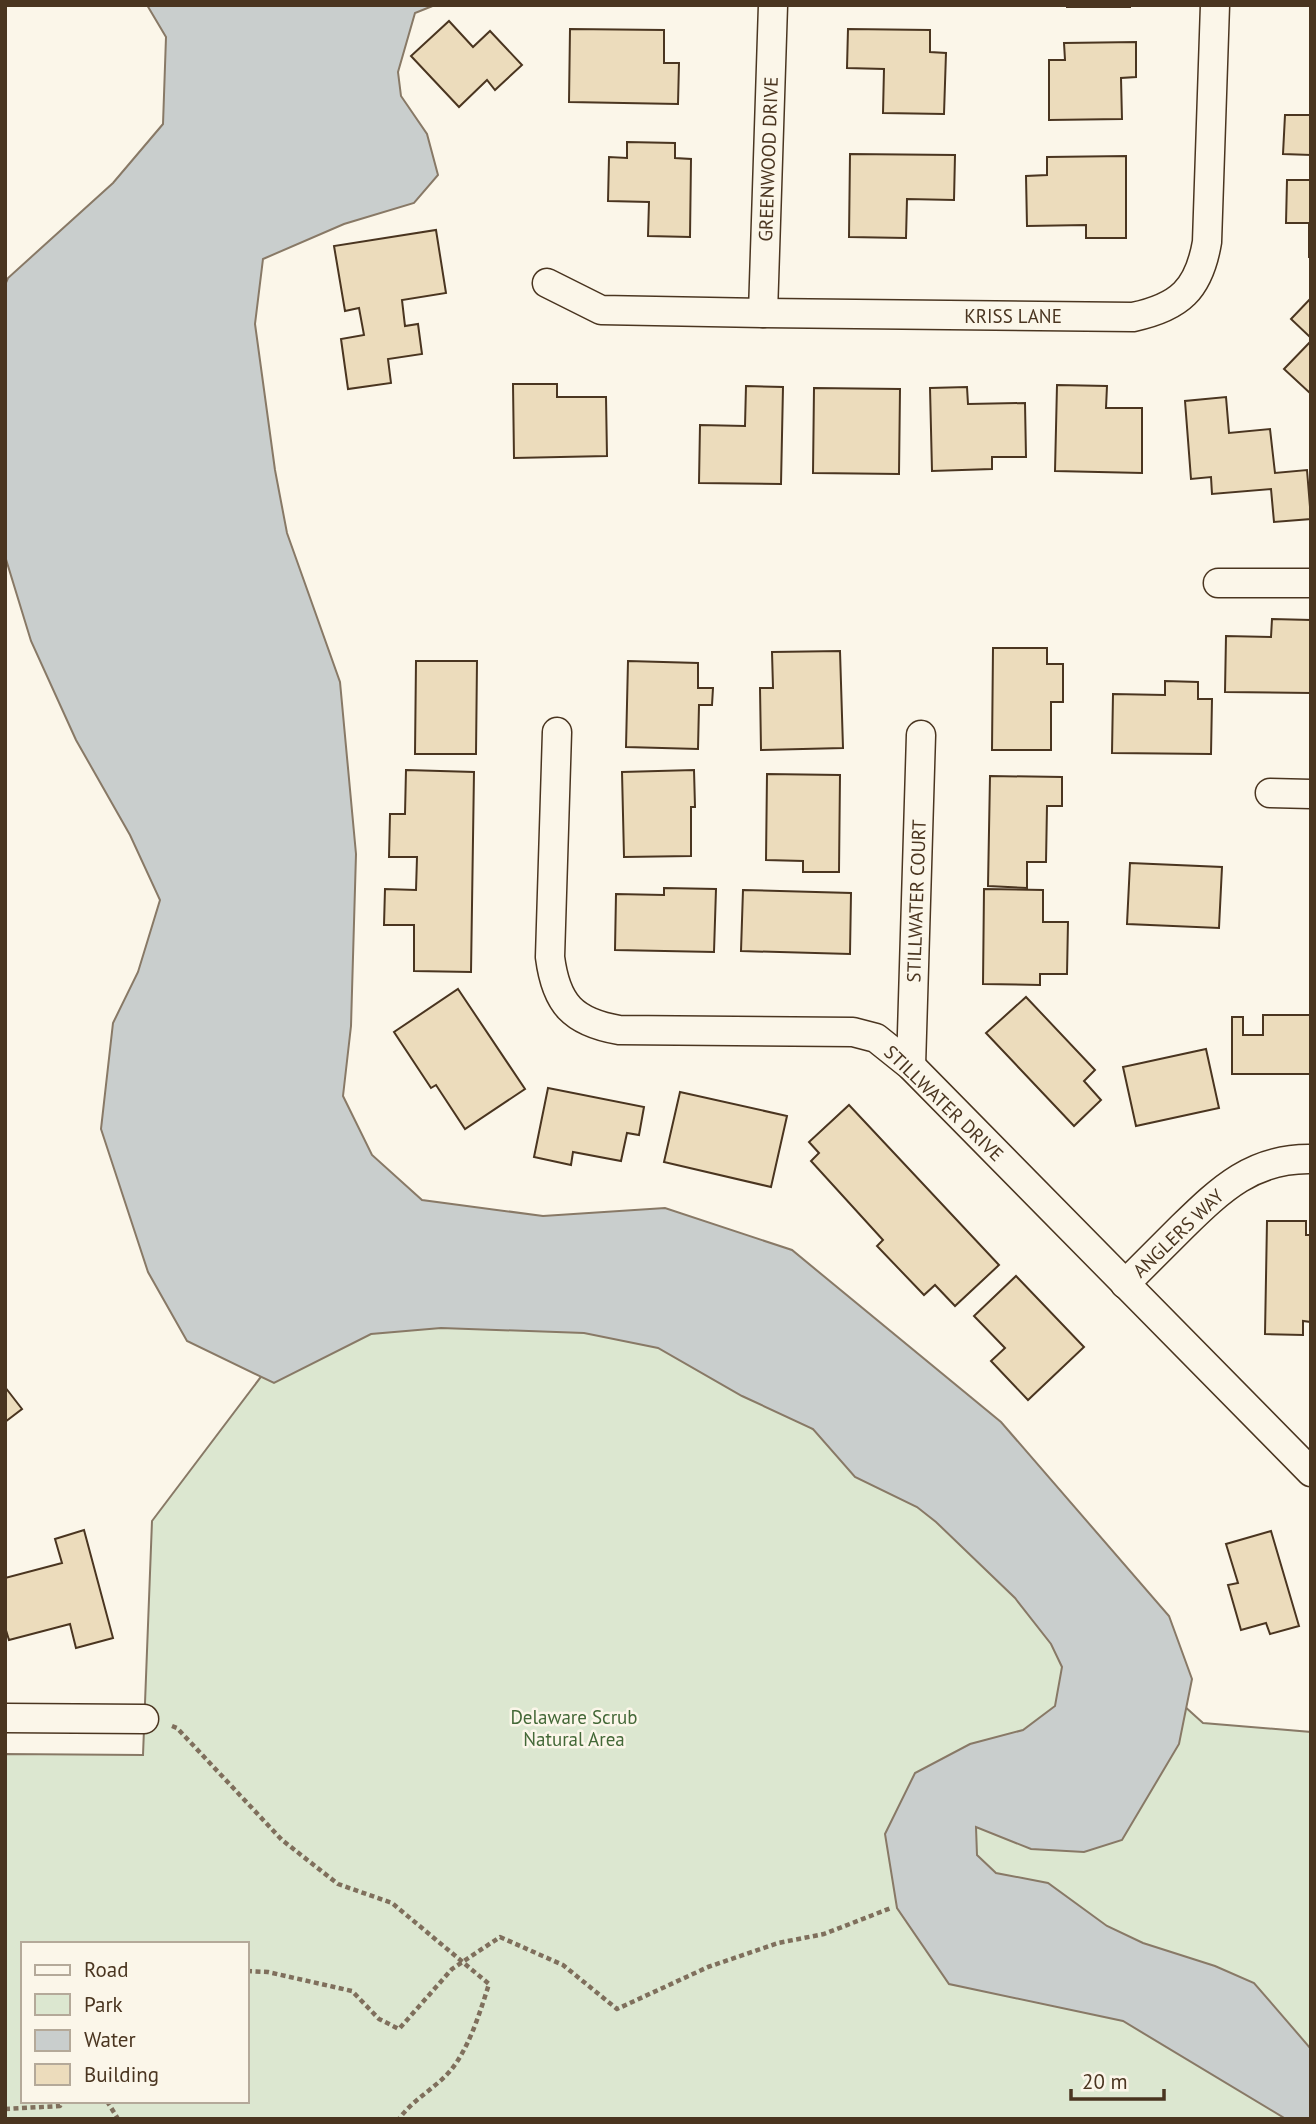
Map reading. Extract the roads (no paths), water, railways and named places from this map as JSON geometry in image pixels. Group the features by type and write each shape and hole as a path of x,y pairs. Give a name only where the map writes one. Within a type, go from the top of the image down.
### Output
{"street":[{"name":"GREENWOOD DRIVE","path":"763,313 773,5"},
{"name":"KRISS LANE","path":"547,283 601,310 1133,317 1156,312 1176,301 1193,284 1204,264 1215,5"},
{"path":"1218,583 1311,583"},
{"name":"STILLWATER DRIVE","path":"557,732 550,957 552,980 562,1000 578,1016 598,1026 619,1030 853,1032 876,1038 911,1066 1311,1472"},
{"name":"STILLWATER COURT","path":"911,1066 921,735"},
{"path":"1270,793 1311,793"},
{"name":"ANGLERS WAY","path":"1125,1284 1229,1184 1250,1171 1272,1163 1311,1159"},
{"path":"5,1718 144,1719"}],"water":[{"path":"147,5 435,5 415,13 398,72 401,96 427,134 438,175 414,203 344,224 263,259 255,324 275,470 287,533 340,682 356,854 351,1026 343,1096 372,1155 422,1200 543,1216 665,1208 792,1250 1001,1422 1169,1616 1192,1679 1179,1744 1122,1840 1084,1852 1031,1849 976,1827 977,1855 996,1873 1048,1883 1107,1926 1143,1943 1215,1966 1254,1983 1311,2049 1311,2119 1286,2119 1123,2021 949,1984 897,1908 885,1834 915,1773 970,1744 1023,1730 1055,1706 1062,1667 1051,1644 1015,1598 936,1522 917,1507 855,1477 813,1429 742,1396 658,1348 584,1333 441,1328 371,1334 274,1383 187,1341 148,1272 101,1129 113,1023 138,972 160,900 130,835 76,740 31,641 5,556 5,285 8,278 113,183 163,124 166,37"}],"park label":[{"name":"Delaware Scrub Natural Area","path":"574,1728"}]}
